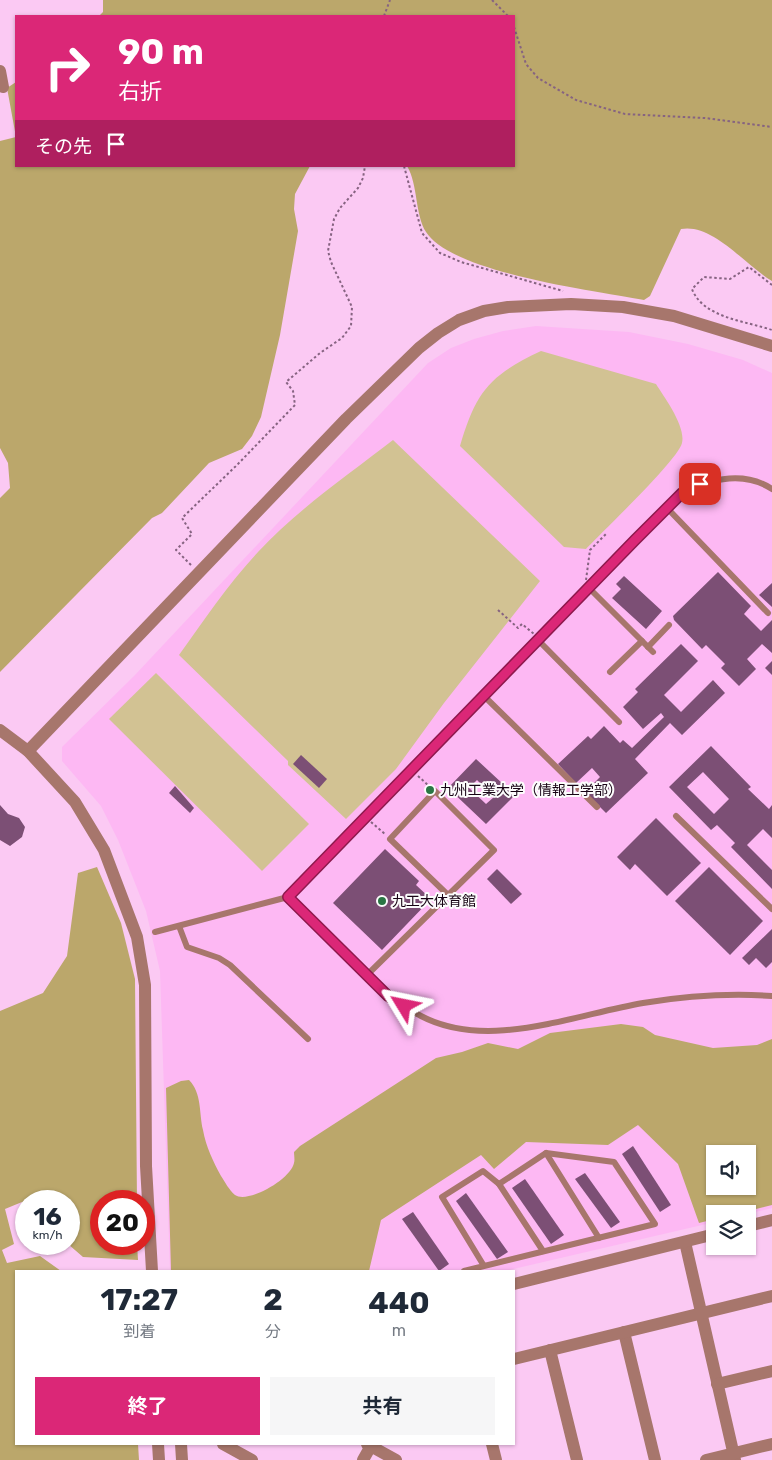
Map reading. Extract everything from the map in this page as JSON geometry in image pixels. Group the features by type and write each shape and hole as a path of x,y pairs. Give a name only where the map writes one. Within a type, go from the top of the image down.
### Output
{"street":[{"path":"0,71 3,87"},
{"path":"28,751 346,418 419,348 459,320 484,311 508,307 571,304 623,307 674,316 772,346"},
{"path":"0,730 28,751 75,802 104,850 137,937 146,986 146,1166 152,1270"},
{"path":"756,1224 772,1220"},
{"path":"515,1284 706,1236"},
{"path":"685,1242 734,1457"},
{"path":"515,1359 772,1296"},
{"path":"624,1332 655,1460"},
{"path":"550,1350 577,1460"},
{"path":"717,1384 772,1371"},
{"path":"706,1460 734,1457 772,1444"},
{"path":"158,1445 159,1460"},
{"path":"181,1445 182,1460"},
{"path":"225,1445 252,1460"},
{"path":"363,1460 370,1445 396,1460"},
{"path":"492,1445 496,1460"}],"lane":[{"path":"155,932 288,897 682,493 700,484 722,478 746,478 772,489"},
{"path":"667,508 768,613"},
{"path":"588,588 650,649 669,625"},
{"path":"539,639 619,722"},
{"path":"610,672 642,641"},
{"path":"484,696 597,807"},
{"path":"367,975 449,896 494,850 435,791 390,839 449,896"},
{"path":"676,816 772,909"},
{"path":"288,897 388,996 420,1016 447,1028 483,1032 522,1028 688,996 743,994 772,996"},
{"path":"179,926 187,947 219,958 230,965 308,1039"},
{"path":"546,1153 599,1238"},
{"path":"468,1270 655,1224 614,1162 546,1153 499,1184"},
{"path":"484,1266 442,1197 483,1171 499,1184 543,1251"}],"path":[{"path":"384,15 390,0"},
{"path":"492,0 507,15"},
{"path":"515,30 526,64 538,78 576,100 625,114 705,118 772,127"},
{"path":"192,566 176,550 192,534 182,518 295,405 294,391 286,382 342,338 351,326 352,307 331,262 328,251 334,219 340,208 358,188 363,178 365,167"},
{"path":"404,167 422,233 440,252 461,262 564,292"},
{"path":"772,285 749,267 730,279 704,277 692,289 695,296 704,306 721,314 772,330"},
{"path":"588,588 585,584 590,550 606,534"},
{"path":"498,610 518,628 522,624 539,639"},
{"path":"411,770 435,791"},
{"path":"365,817 390,839"}],"shaded area":[{"path":"103,0 772,0 772,281 717,239 705,232 693,229 681,229 650,296 644,300 527,278 494,269 464,259 441,246 426,232 422,225 411,173 408,167 515,167 515,15 100,15 103,12"},
{"path":"15,83 15,132 7,88"},
{"path":"15,137 15,167 309,167 295,194 294,209 298,231 280,335 261,417 252,436 242,449 209,463 162,513 152,518 0,672 0,498 10,488 8,463 0,448 0,141"},
{"name":"九州工業大学（情報工学部）","path":"536,326 629,332 688,344 743,360 772,373 772,1208 756,1212 756,1205 706,1205 706,1224 509,1270 170,1270 160,971 146,911 118,840 101,806 62,761 62,747 134,676 428,363 451,348 503,331"},
{"path":"541,351 656,384 674,412 681,428 682,443 668,464 586,549 564,547 460,446 472,411 487,387 509,368"},
{"path":"393,440 540,581 444,703 396,769 346,819 288,765 288,761 179,655 237,576 273,536 324,493"},
{"path":"156,673 309,824 262,871 109,719"},
{"path":"97,867 121,923 135,979 137,1190 90,1190 90,1255 138,1255 138,1260 83,1257 80,1254 80,1190 15,1190 15,1205 5,1209 14,1244 2,1250 7,1263 40,1256 60,1270 15,1270 15,1445 138,1445 139,1460 0,1460 0,1011 43,993 67,956 78,873"},
{"path":"621,1024 643,1027 655,1035 713,1048 757,1045 772,1039 772,1205 756,1209 756,1205 706,1205 706,1221 699,1223 678,1164 638,1125 608,1145 526,1142 494,1169 481,1155 381,1220 369,1270 171,1270 166,1088 181,1081 189,1080 193,1085 198,1097 206,1142 215,1165 227,1186 235,1195 241,1197 249,1196 277,1183 285,1176 294,1163 294,1152 300,1146 436,1058 488,1043 518,1049 550,1033"}],"building":[{"path":"718,572 751,606 744,614 761,631 772,620 772,653 762,644 747,659 756,669 739,686 721,668 725,664 706,645 702,649 674,620 673,616"},
{"path":"624,576 662,611 646,629 612,598 621,589 616,584"},
{"path":"772,583 772,607 759,595"},
{"path":"681,644 698,661 664,695 681,712 713,680 725,693 682,735 670,723 635,759 648,773 606,813 585,792 600,777 592,768 576,783 558,764 588,736 591,739 604,726 620,743 623,740 632,748 664,717 661,713 643,729 623,707 638,692 635,689"},
{"path":"772,661 772,675 765,668"},
{"path":"711,746 751,787 748,789 769,809 772,805 772,838 763,829 747,845 772,870 772,889 731,847 735,843 717,825 711,830 669,787","holes":["703,772 729,799 714,814 687,787"]},
{"path":"301,755 327,779 319,788 293,764"},
{"path":"476,759 515,795 486,824 448,788","holes":["477,780 494,797 486,804 469,788"]},
{"path":"175,786 194,808 190,813 169,793"},
{"path":"0,805 8,814 19,818 25,827 22,837 10,846 0,840"},
{"path":"656,818 701,863 667,896 635,864 630,870 617,857"},
{"name":"九工大体育館","path":"385,849 419,881 416,885 431,899 382,950 333,903"},
{"path":"709,867 763,921 730,955 675,901"},
{"path":"497,869 522,894 511,904 487,879"},
{"path":"772,929 772,962 766,968 756,958 749,965 742,958"},
{"path":"633,1146 671,1205 660,1212 622,1154"},
{"path":"585,1173 620,1222 611,1228 575,1179"},
{"path":"525,1179 564,1235 551,1244 512,1188"},
{"path":"466,1193 508,1252 497,1259 456,1201"},
{"path":"413,1212 449,1264 438,1270 402,1219"}],"place":[{"name":"九州工業大学（情報工学部）","path":"430,790"},
{"name":"九工大体育館","path":"382,901"}],"route":[{"path":"404,1006 388,996 288,897 635,540 682,493 700,484"}]}
